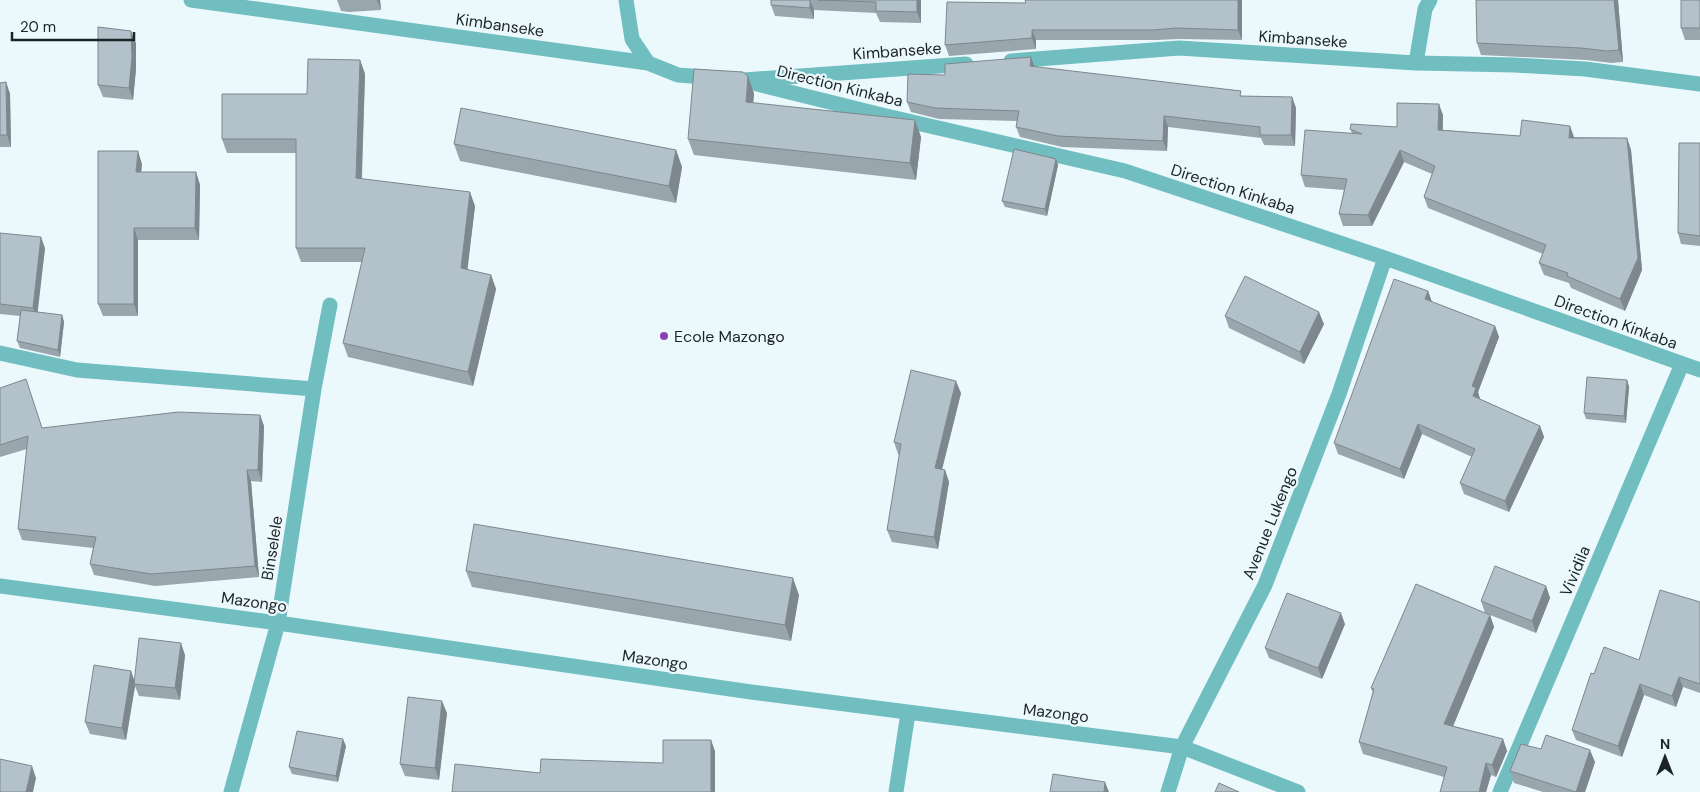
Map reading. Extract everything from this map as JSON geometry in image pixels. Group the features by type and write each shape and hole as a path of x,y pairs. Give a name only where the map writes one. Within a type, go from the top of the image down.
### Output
{"street":[{"name":"Kimbanseke","path":"191,0 648,63 678,75 744,80 981,63"},
{"path":"626,0 632,39 648,63"},
{"path":"1416,63 1425,9 1430,0"},
{"name":"Kimbanseke","path":"1001,61 1179,48 1416,63 1585,69 1700,84"},
{"name":"Direction Kinkaba","path":"744,80 891,117 1124,171 1385,258 1700,370"},
{"name":"Avenue Lukengo","path":"1168,792 1182,747 1265,584 1339,394 1385,258"},
{"name":"Binselele","path":"235,791 278,623 314,389 330,305"},
{"path":"0,353 77,370 314,389"},
{"name":"Vividila","path":"1500,792 1682,364"},
{"name":"Mazongo","path":"0,586 278,623 908,713 1059,730 1182,747 1298,792"},
{"path":"896,792 908,713"}],"building":[{"path":"771,0 810,0 810,8 771,5"},
{"path":"818,0 917,0 917,12 876,11 876,2"},
{"path":"1025,0 1238,0 1238,30 1176,28 1153,30 1032,30 1032,38 945,45 947,2 1026,3"},
{"path":"1476,0 1614,0 1619,50 1607,51 1477,43"},
{"path":"1681,0 1700,0 1700,28 1681,28"},
{"path":"98,27 131,31 132,57 129,88 98,85"},
{"path":"1031,57 1030,66 1241,91 1240,96 1292,97 1291,135 1260,135 1260,127 1164,116 1163,141 1058,136 1016,127 1019,111 935,108 907,102 908,74 945,75 945,64"},
{"path":"308,59 360,60 356,178 470,192 461,268 491,275 468,372 343,343 365,248 296,248 296,139 222,139 222,94 307,94"},
{"path":"694,69 743,72 748,76 746,102 915,120 910,163 688,139"},
{"path":"6,82 7,135 0,135 0,83"},
{"path":"1397,103 1439,104 1438,130 1520,136 1522,120 1570,126 1569,138 1627,138 1638,258 1620,299 1567,276 1568,273 1539,263 1546,245 1424,197 1435,166 1400,150 1368,215 1339,214 1347,179 1301,175 1305,130 1362,134 1350,129 1351,124 1397,127"},
{"path":"461,108 676,150 669,186 454,144"},
{"path":"1679,143 1700,143 1700,236 1678,233"},
{"path":"1014,149 1056,159 1045,209 1002,201"},
{"path":"98,151 138,151 136,172 196,172 195,228 134,228 134,304 98,304"},
{"path":"0,233 41,237 33,308 0,304"},
{"path":"1245,276 1319,312 1300,352 1225,316"},
{"path":"1394,279 1428,291 1425,299 1495,326 1472,386 1476,388 1473,396 1540,426 1505,501 1460,483 1475,449 1418,424 1400,469 1334,443"},
{"path":"21,310 62,315 58,350 17,341"},
{"path":"911,370 956,381 935,468 945,470 934,537 887,530 901,444 894,442"},
{"path":"1587,377 1627,380 1624,416 1584,413"},
{"path":"26,379 42,428 178,412 260,415 258,470 247,470 255,566 151,574 90,564 96,537 18,529 28,436 0,445 0,388"},
{"path":"474,524 793,578 785,625 466,571"},
{"path":"1495,566 1546,586 1532,621 1481,601"},
{"path":"1416,584 1490,615 1444,724 1503,739 1492,765 1486,763 1479,792 1440,792 1447,767 1359,742 1374,689 1371,688"},
{"path":"1660,590 1700,602 1700,684 1679,677 1672,696 1640,684 1618,746 1572,730 1591,673 1594,674 1604,647 1639,660"},
{"path":"1287,593 1341,613 1318,668 1265,648"},
{"path":"139,638 181,643 175,688 134,684"},
{"path":"94,665 131,671 122,728 85,722"},
{"path":"408,697 442,701 435,768 400,764"},
{"path":"297,731 343,739 336,776 289,767"},
{"path":"1546,735 1590,750 1576,792 1510,771 1521,744 1541,749"},
{"path":"663,740 711,740 711,792 452,792 455,764 540,773 541,759 663,763"},
{"path":"0,759 32,766 26,792 0,792"},
{"path":"1053,774 1105,782 1104,792 1050,792"},
{"path":"1219,783 1239,792 1215,792"}],"place":[{"name":"Ecole Mazongo","path":"664,336"}]}
